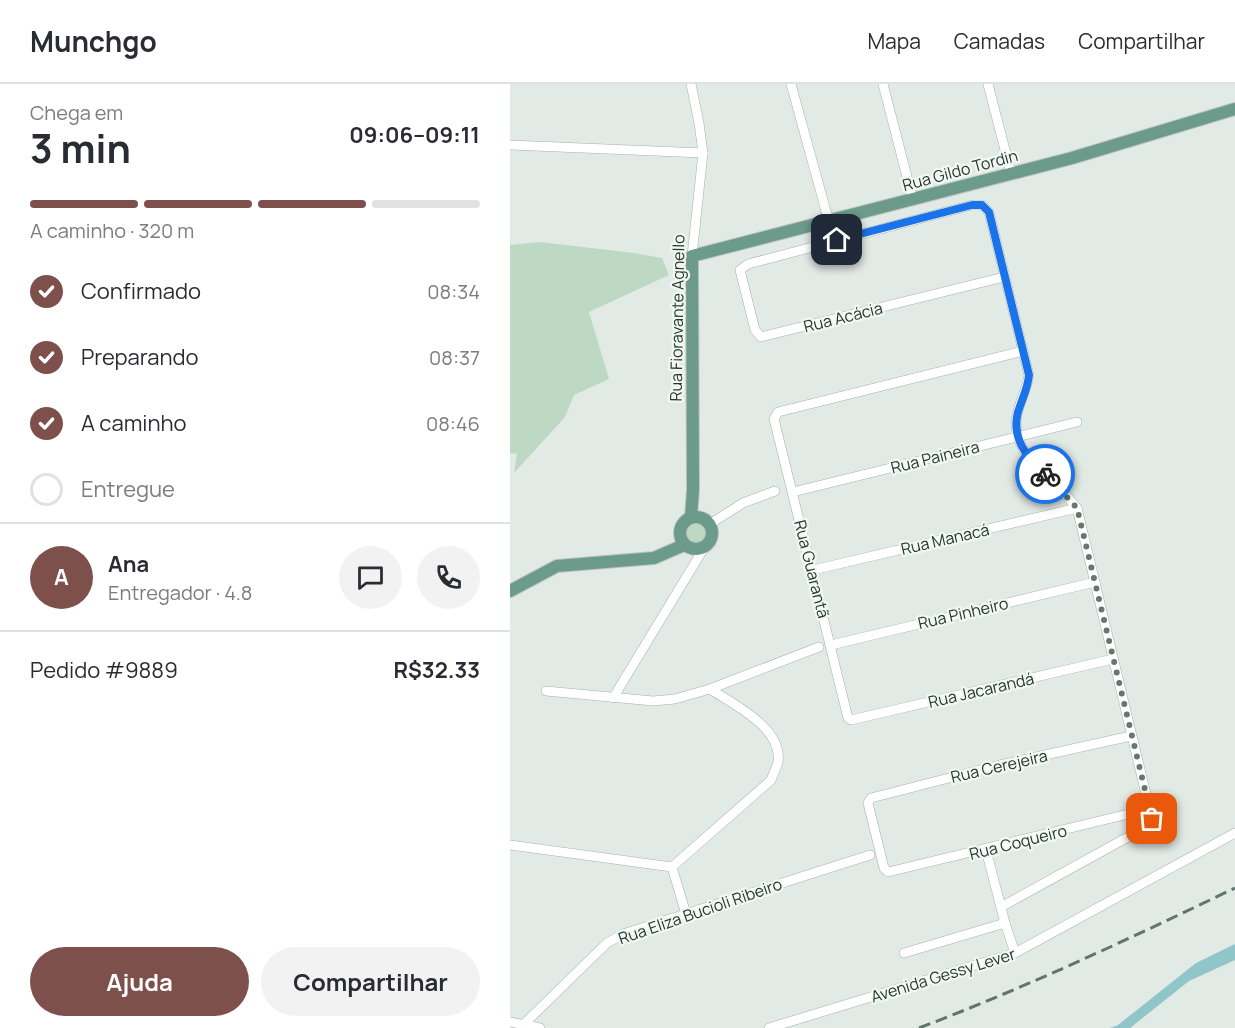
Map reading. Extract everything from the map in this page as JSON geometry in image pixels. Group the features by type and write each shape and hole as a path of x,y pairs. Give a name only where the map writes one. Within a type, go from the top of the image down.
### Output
{"main road":[{"name":"Rua Gildo Tordin","path":"692,256 1072,158 1235,109"},
{"name":"Rua Fioravante Agnello","path":"691,518 693,490 692,256"},
{"path":"691,518 702,518 710,524 711,540 704,548 694,550 684,545 680,535 682,524 691,518"},
{"path":"510,591 557,566 654,558 684,545"}],"street":[{"name":"Rua Fioravante Agnello","path":"692,84 703,153 692,256"},
{"path":"791,84 829,222"},
{"path":"883,84 913,200"},
{"path":"988,84 1011,173"},
{"path":"510,145 703,153"},
{"name":"Rua Acácia","path":"972,205 982,205 989,212 1004,277 761,337 755,330 740,270 748,264 972,205"},
{"path":"1001,907 1152,823 1077,508 1057,485 1027,457 1018,437 1016,423 1028,386 1029,375 1004,277"},
{"name":"Rua Guarantã","path":"849,719 774,419 778,412 1023,351"},
{"name":"Rua Paineira","path":"793,492 1077,422"},
{"path":"710,524 743,503 775,491"},
{"name":"Rua Manacá","path":"813,570 1077,508"},
{"path":"613,698 704,548"},
{"name":"Rua Pinheiro","path":"831,645 1095,582"},
{"path":"546,691 653,702 675,699 819,647"},
{"name":"Rua Jacarandá","path":"849,719 1113,659"},
{"path":"510,845 672,867 771,780 778,761 776,746 768,730 710,688"},
{"name":"Rua Cerejeira","path":"886,871 869,799 1000,765 1131,736"},
{"name":"Rua Coqueiro","path":"886,871 986,850 1149,809"},
{"name":"Avenida Gessy Lever","path":"769,1028 1015,953 1235,833"},
{"path":"986,850 1015,953"},
{"name":"Rua Eliza Bucioli Ribeiro","path":"523,1025 607,943 623,934 870,855"},
{"path":"672,867 686,915"},
{"path":"904,953 1005,923"},
{"path":"510,1022 540,1028"}],"green space":[{"path":"540,242 662,258 669,275 589,312 609,379 574,395 565,417 514,473 517,454 510,453 510,245"},
{"path":"696,523 704,527 708,535 704,543 696,547 688,543 684,535 688,527"}],"water":[{"path":"1235,944 1235,960 1189,981 1130,1028 1110,1028 1118,1025 1196,963"}],"railway":[{"path":"919,1028 1039,979 1235,888"}],"way so far":[{"path":"1045,474 1077,508 1152,819"}],"route":[{"path":"837,240 972,205 982,205 989,212 1029,375 1028,386 1016,423 1018,437 1027,457 1045,474"}]}
